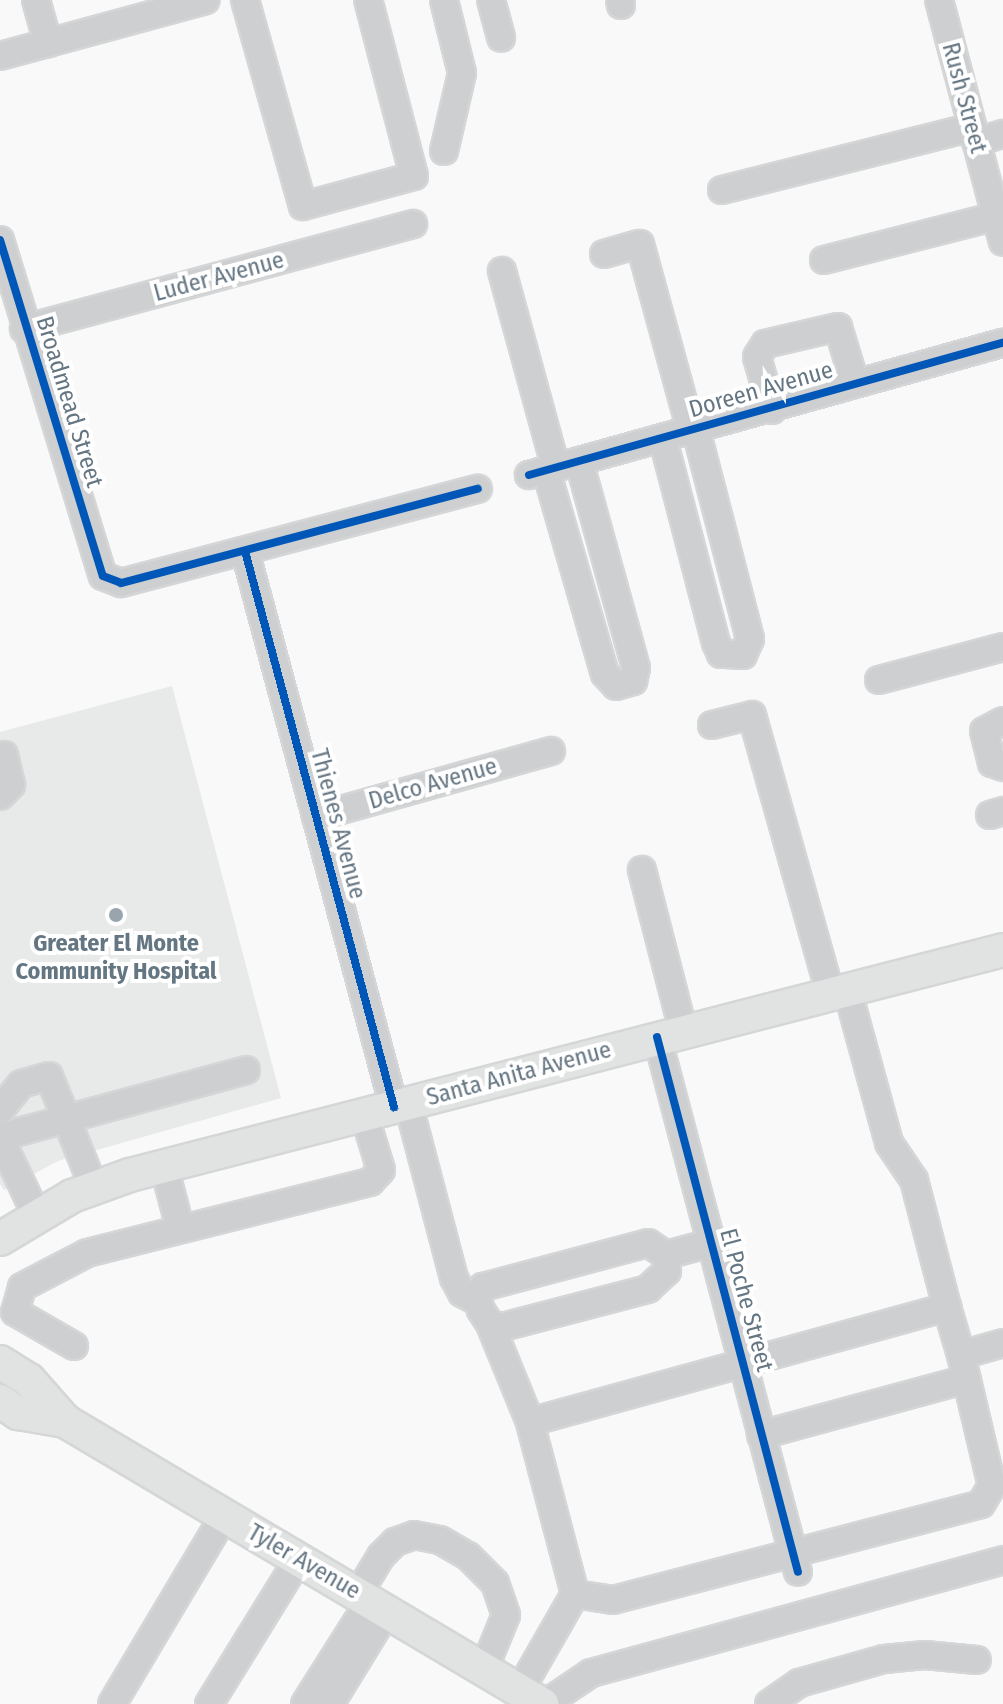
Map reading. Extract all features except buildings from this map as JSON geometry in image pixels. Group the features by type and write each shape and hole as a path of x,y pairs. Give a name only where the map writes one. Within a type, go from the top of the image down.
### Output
{"main road":[{"name":"Santa Anita Avenue","path":"0,1239 36,1214 94,1188 164,1166 1003,950"},
{"name":"Tyler Avenue","path":"0,1362 29,1380 65,1421 536,1699"},
{"name":"Tyler Avenue","path":"0,1401 18,1413 65,1421"}],"street":[{"path":"36,0 48,43"},
{"path":"0,56 206,0"},
{"path":"245,0 303,206 414,176 368,0"},
{"path":"444,0 462,73 444,151"},
{"path":"491,0 501,38"},
{"name":"Rush Street","path":"939,0 1000,229"},
{"path":"722,190 974,135 1003,134"},
{"name":"Luder Avenue","path":"24,329 413,224"},
{"path":"824,260 1000,229"},
{"name":"Broadmead Street","path":"0,240 24,329 103,576 121,583 245,551"},
{"path":"604,254 640,244 689,423 696,430 750,639 743,655 721,654 716,643 663,439"},
{"path":"502,271 552,468 605,674 616,686 633,681 636,668 552,468"},
{"path":"772,410 757,357 765,344 838,327 855,383"},
{"name":"Doreen Avenue","path":"552,468 772,410 855,383 1003,343"},
{"path":"245,551 478,489"},
{"name":"Thienes Avenue","path":"245,551 389,1108"},
{"path":"879,680 1003,647"},
{"path":"575,1594 613,1600 795,1562 988,1498 992,1486 914,1180 889,1143 752,715 712,725"},
{"path":"1003,721 984,731 992,763 1003,767"},
{"name":"Delco Avenue","path":"316,817 551,751"},
{"path":"0,796 11,785 4,755"},
{"name":"El Poche Street","path":"642,870 711,1243 795,1562"},
{"path":"36,1214 0,1138 246,1070"},
{"path":"0,1110 21,1084 49,1076 94,1188"},
{"path":"74,1346 15,1312 22,1287 87,1253 370,1182 381,1170 389,1108"},
{"path":"389,1108 454,1278 462,1293 502,1327 648,1289 667,1271 666,1255"},
{"path":"164,1166 180,1228"},
{"path":"536,1699 575,1594 530,1422 484,1313 483,1287 648,1243 666,1255 711,1243"},
{"path":"530,1422 744,1367 947,1307"},
{"path":"761,1435 964,1367 1003,1343"},
{"path":"112,1704 224,1516"},
{"path":"330,1704 372,1602 381,1556 395,1542 414,1535 440,1540 468,1556 495,1583 506,1615 484,1669"},
{"path":"209,1704 298,1560"},
{"path":"536,1699 591,1673 1003,1560"},
{"path":"305,1704 372,1602"},
{"path":"769,1704 799,1683 884,1659 925,1655 977,1660"}],"shaded area":[{"name":"Greater El Monte Community Hospital","path":"172,686 281,1098 58,1161 4,1190 0,1184 0,732"}],"cycle path":[{"path":"0,240 103,576 121,583 478,489"},
{"path":"529,475 1003,343"},
{"path":"245,551 394,1107"},
{"path":"657,1037 798,1572"}],"place":[{"name":"Greater El Monte Community Hospital","path":"116,915"}]}
